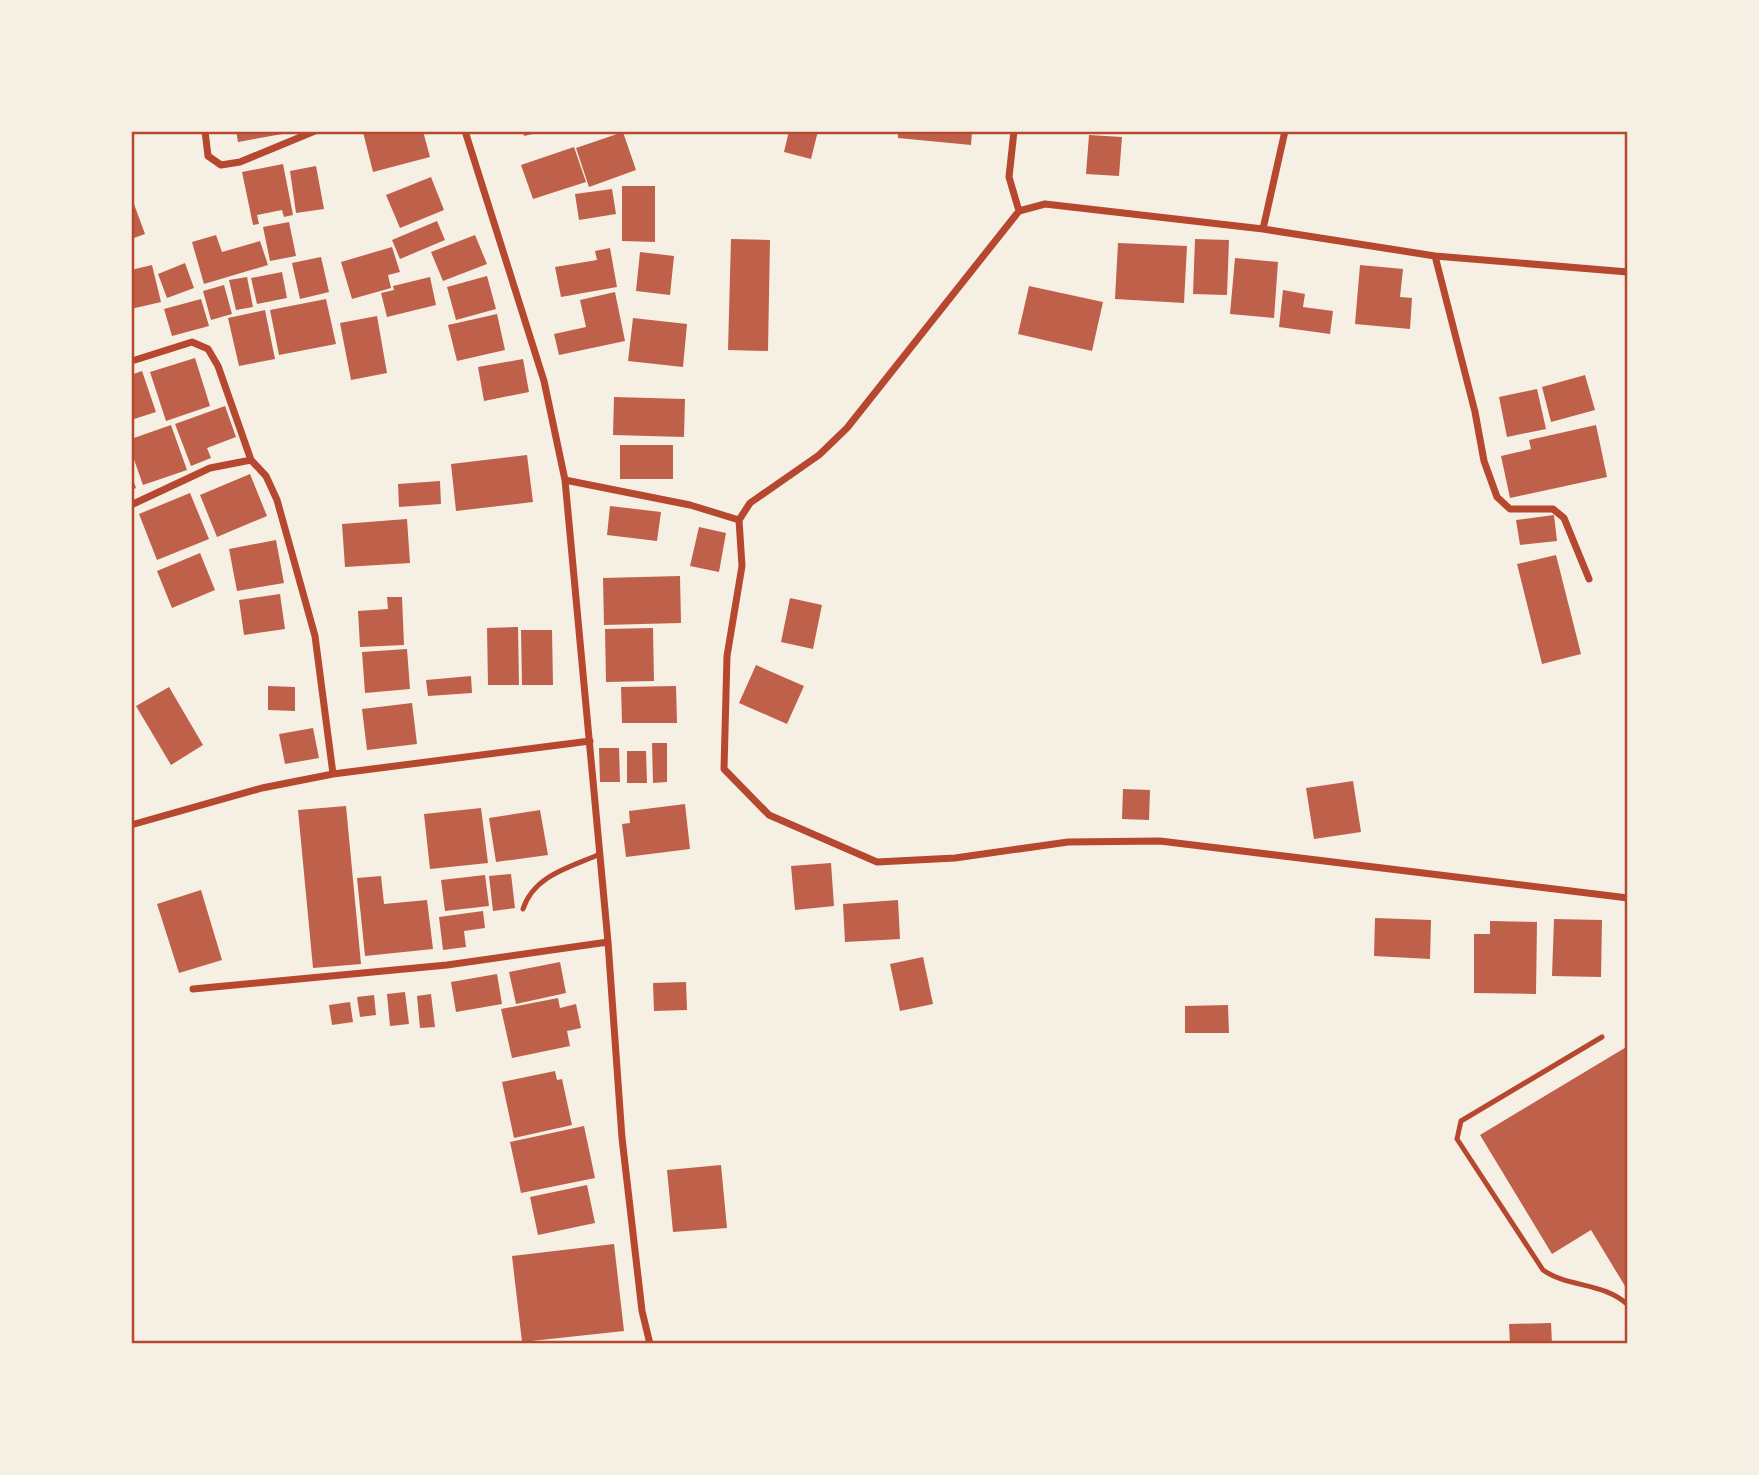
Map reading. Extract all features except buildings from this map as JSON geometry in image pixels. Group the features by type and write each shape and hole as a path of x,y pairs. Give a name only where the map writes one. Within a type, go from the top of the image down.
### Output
{"street":[{"path":"205,131 208,156 221,165 240,162 315,131"},
{"path":"465,131 544,381 565,480 608,942 622,1138 642,1311 650,1344"},
{"path":"1014,131 1009,177 1019,211"},
{"path":"1263,229 1285,131"},
{"path":"1628,272 1435,256 1263,229 1045,204 1019,211 847,428 819,455 750,503 739,520 742,566 727,656 724,769 769,815 877,862 955,858 1068,842 1160,841 1628,898"},
{"path":"1435,256 1467,379 1484,461 1497,498 1510,509 1553,509 1564,518 1589,579"},
{"path":"135,360 192,342 208,349 218,366 251,460 266,476 277,500 315,636 333,774"},
{"path":"131,505 210,468 251,460"},
{"path":"565,480 690,505 739,520"},
{"path":"131,825 262,788 333,774 590,741"},
{"path":"193,989 447,965 608,942"}],"lane":[{"path":"523,909 528,894 538,883 600,854"},
{"path":"1602,1037 1461,1121 1457,1139 1543,1270 1558,1281 1599,1288 1628,1305"}]}
